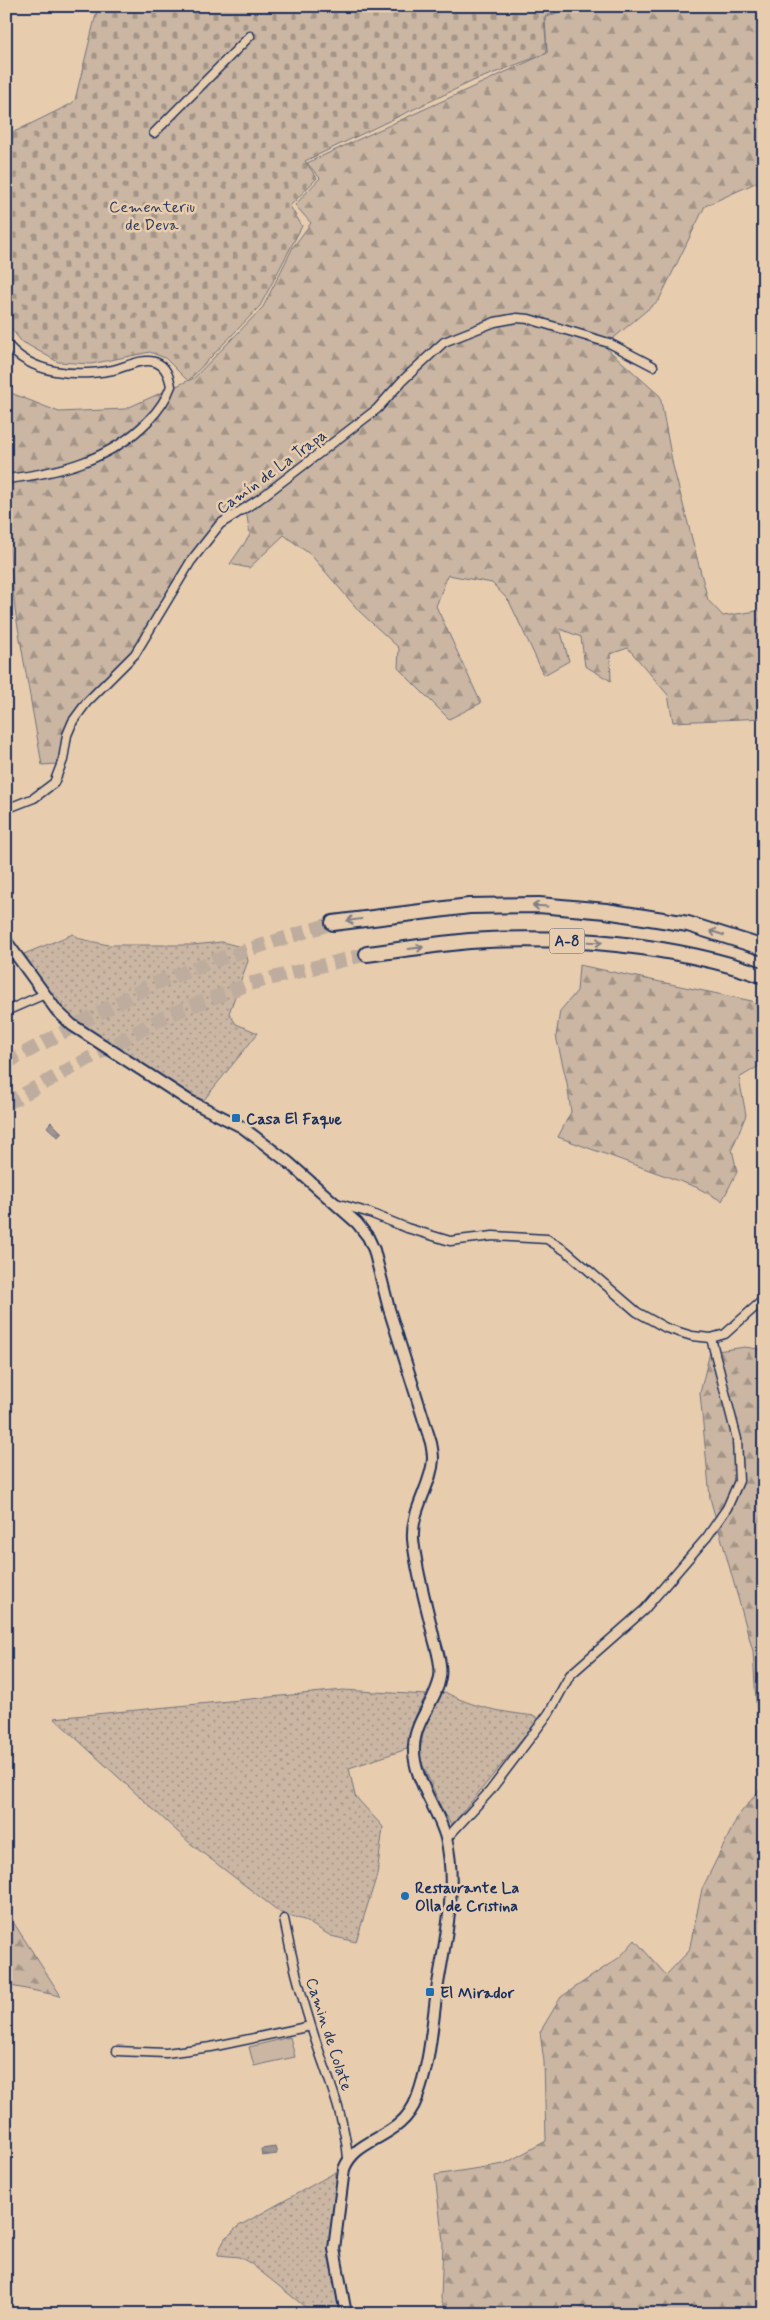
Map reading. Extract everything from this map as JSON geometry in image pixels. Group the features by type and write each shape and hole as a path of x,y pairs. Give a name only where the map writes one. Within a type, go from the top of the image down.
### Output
{"highway":[{"name":"A-8","path":"333,923 469,906 539,905 606,911 688,924 764,948"},
{"name":"A-8","path":"367,954 469,942 538,940 604,942 681,954 764,976"}],"street":[{"path":"154,133 250,36"},
{"name":"Camín de La Trapa","path":"6,809 34,798 54,783 63,760 67,735 73,721 87,702 135,654 191,561 220,524 258,500 377,409 403,380 444,342 495,322 517,318 529,319 609,343 653,366"},
{"path":"6,343 25,360 62,372 92,373 115,370 140,362 154,362 164,368 171,386 164,402 155,414 128,440 109,452 64,468 28,477 6,479"},
{"path":"6,941 57,1011 86,1036 188,1100 242,1127 288,1162 357,1223 368,1237 374,1250 389,1309 431,1443 433,1459 419,1503 413,1536 440,1676 415,1734 414,1761 420,1778 436,1808 446,1839 450,1883 449,1926 425,2073 417,2100 407,2117 397,2128 355,2151 348,2158 344,2169 334,2250 346,2314"},
{"path":"6,1011 45,994"},
{"path":"335,1203 450,1241 493,1236 547,1239 566,1251 637,1312 666,1328 692,1336 711,1338 725,1334 764,1299"},
{"path":"446,1839 490,1791 548,1713 570,1675 644,1610 707,1537 727,1508 739,1481 737,1439 711,1338"},
{"name":"Camin de Colate","path":"284,1919 311,2026 338,2104 348,2158"},
{"path":"117,2051 166,2053 211,2047 311,2026"}],"green space":[{"name":"Cementeriu de Deva","path":"98,6 569,6 544,17 547,53 473,81 305,161 317,178 290,206 302,226 260,306 188,381 165,358 150,352 91,364 58,362 21,341 6,322 6,136 71,104 75,100"},
{"path":"572,6 764,6 764,179 705,206 659,300 604,346 660,396 673,466 708,600 723,616 764,610 764,718 673,722 668,695 628,648 610,654 611,681 585,666 581,637 560,629 569,661 544,675 509,601 492,583 448,575 436,606 481,703 449,719 398,668 399,648 360,612 311,555 284,535 249,568 230,564 250,535 246,510 218,523 137,647 84,701 56,764 42,765 15,610 6,513 6,391 59,412 125,409 194,378 263,307 293,247 311,223 295,205 320,178 307,163 547,53 545,18"},
{"path":"73,934 81,939 108,945 193,945 222,942 245,948 248,961 229,1013 236,1024 258,1033 203,1101 114,1048 75,1021 44,986 24,954"},
{"path":"579,965 752,1001 764,1013 764,1063 739,1078 746,1115 732,1149 737,1172 722,1201 696,1187 558,1137 571,1112 567,1083 556,1036 560,1011 577,991"},
{"path":"745,1347 764,1350 764,2314 448,2314 441,2299 443,2242 435,2175 504,2164 546,2141 544,2062 540,2032 561,1997 620,1957 635,1940 666,1975 689,1951 702,1889 738,1816 761,1788 753,1651 710,1498 700,1393 710,1352"},
{"path":"343,1690 426,1695 416,1715 407,1749 349,1768 355,1796 383,1827 377,1875 356,1942 331,1936 304,1920 281,1913 191,1844 54,1718"},
{"path":"445,1692 478,1706 535,1716 539,1719 452,1825 445,1816 419,1756 425,1723 440,1694"},
{"path":"6,1911 61,1996 6,1985"},
{"path":"290,2037 295,2057 254,2066 249,2047"},
{"path":"336,2172 336,2206 331,2229 329,2261 340,2299 342,2314 314,2314 250,2263 239,2257 218,2255 225,2239 237,2227"}],"water":[{"path":"51,1122 62,1133 58,1137 47,1127"},
{"path":"275,2147 277,2154 262,2156 261,2149"}],"tunnel":[{"path":"6,1063 151,985 222,958 333,923"},
{"path":"6,1104 168,1015 249,984 367,954"}],"place":[{"name":"Casa El Faque","path":"236,1118"},
{"name":"Restaurante La Olla de Cristina","path":"405,1896"},
{"name":"El Mirador","path":"430,1992"}]}
